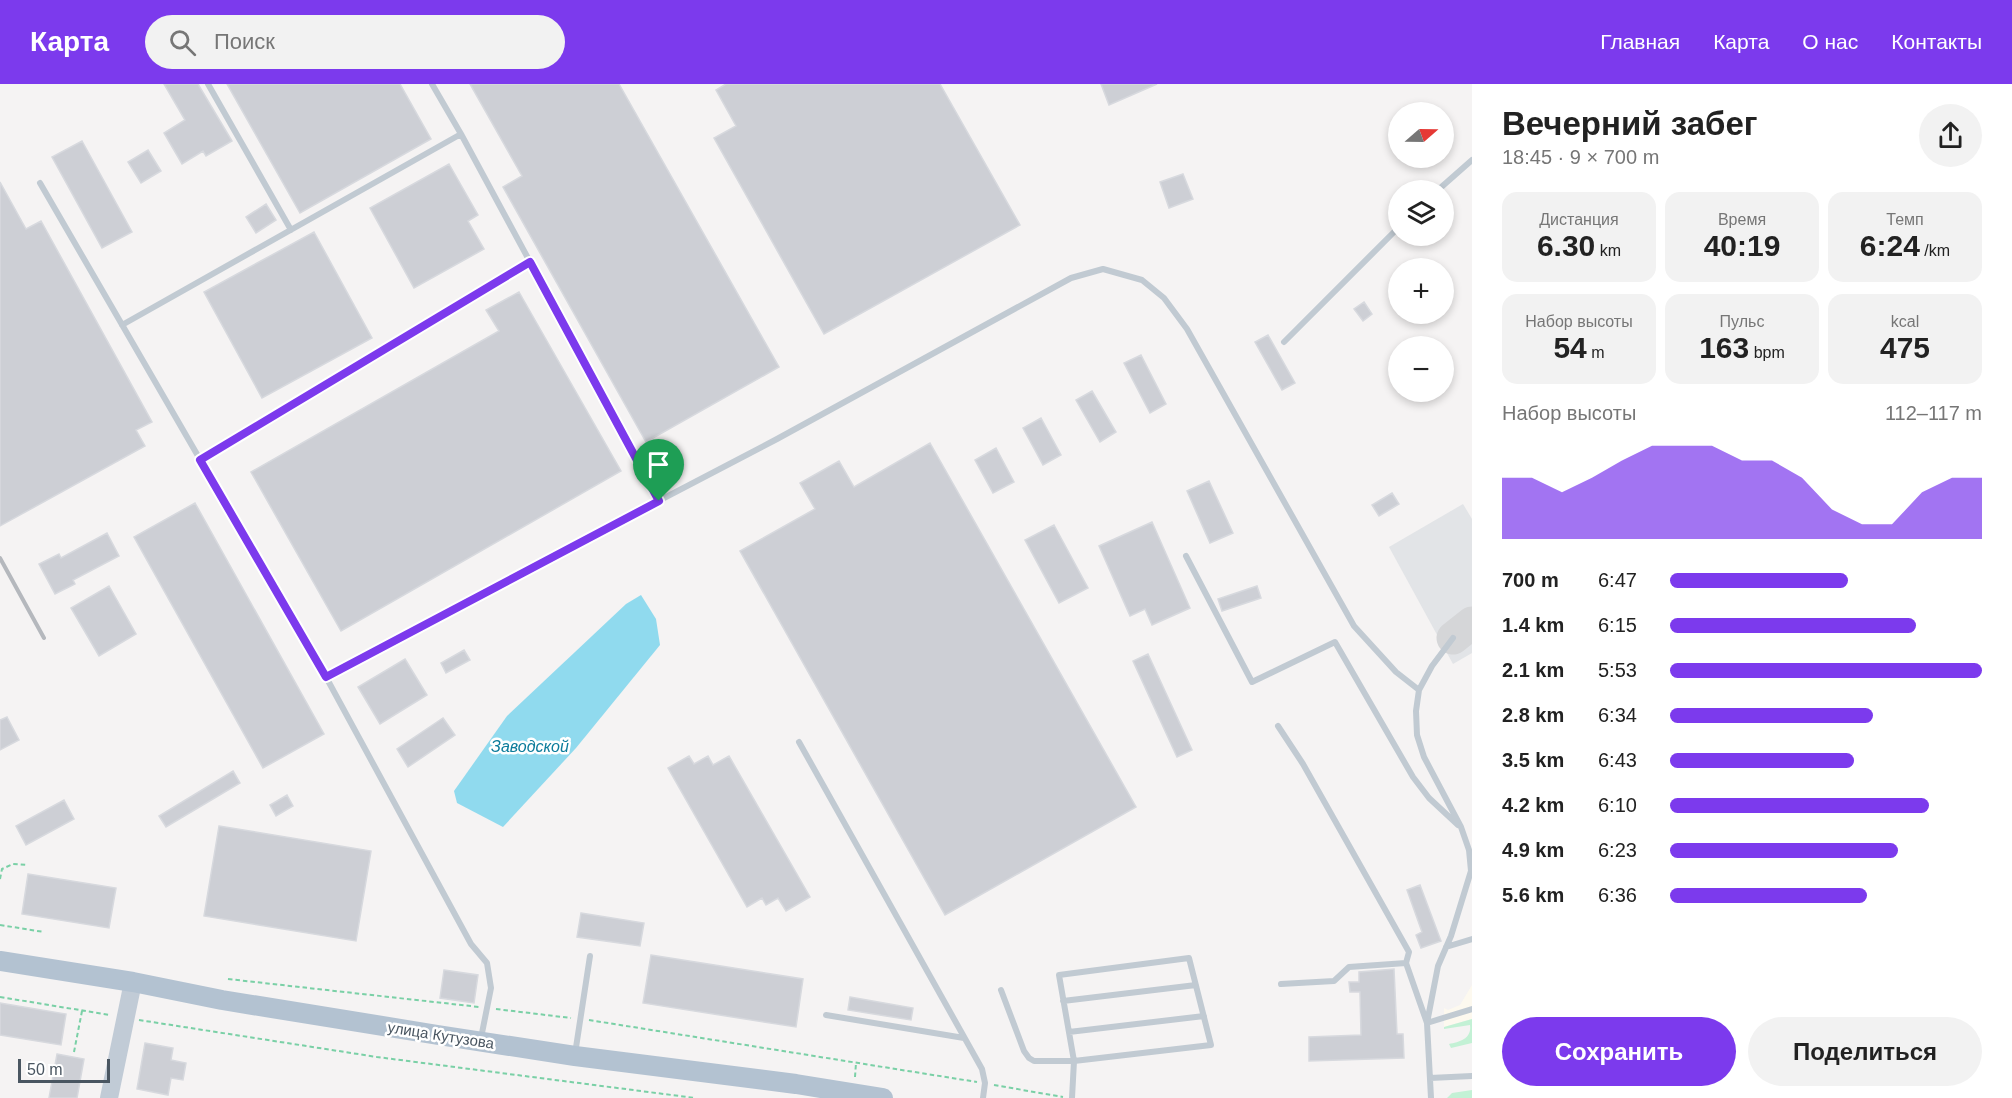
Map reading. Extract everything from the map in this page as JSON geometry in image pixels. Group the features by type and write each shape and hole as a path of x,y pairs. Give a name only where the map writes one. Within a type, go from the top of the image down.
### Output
{"main road":[{"name":"улица Кутузова","path":"0,961 133,982 222,1000 575,1056 796,1084 883,1098"},
{"path":"109,1098 133,982"}],"lane":[{"path":"208,84 291,230"},
{"path":"432,84 659,501"},
{"path":"122,325 461,134"},
{"path":"1449,180 1472,160"},
{"path":"40,183 326,677 471,944 487,963 491,988 480,1041"},
{"path":"1284,342 1388,238"},
{"path":"200,460 530,262"},
{"path":"326,677 777,439 1071,278 1103,269 1142,280 1164,298 1186,329 1354,626 1396,672 1419,690"},
{"path":"1186,556 1252,682 1335,642 1413,777 1429,798 1461,827"},
{"path":"1431,1098 1427,1023 1438,966 1471,872 1469,850 1461,827 1424,757 1417,735 1416,711 1419,690 1432,666 1453,638"},
{"path":"1278,726 1303,764 1409,952 1406,963 1427,1023"},
{"path":"799,742 982,1068 985,1083 983,1098"},
{"path":"1446,947 1472,939"},
{"path":"575,1056 590,956"},
{"path":"1001,990 1029,1058 1034,1061 1074,1061 1211,1045 1189,958 1059,975 1074,1061 1072,1098"},
{"path":"1281,984 1334,981 1349,967 1406,963"},
{"path":"1063,1001 1196,985"},
{"path":"1427,1023 1472,1009"},
{"path":"826,1015 964,1038"},
{"path":"1069,1032 1204,1016"},
{"path":"1430,1078 1472,1076"}],"path":[{"path":"0,879 2,869 14,864 27,865"},
{"path":"0,925 44,932"},
{"path":"228,979 581,1019 1067,1098"},
{"path":"0,997 377,1057 695,1098"},
{"path":"74,1052 81,1011"}],"shaded area":[{"path":"1463,504 1472,519 1472,653 1453,664 1389,547"},
{"path":"1472,985 1472,1019 1444,1027 1444,1008 1448,1010 1460,1005"}],"green space":[{"path":"1472,1019 1472,1043 1451,1048 1449,1044 1467,1037 1470,1025 1444,1029 1444,1027"},
{"path":"1472,1090 1472,1098 1447,1098 1452,1093"}],"water":[{"name":"Заводской","path":"641,595 656,619 660,645 576,748 503,827 457,803 454,791 507,716 626,604"}],"building":[{"path":"164,84 198,84 232,141 206,156 203,151 182,164 164,133 185,120"},
{"path":"227,84 400,84 431,139 300,213"},
{"path":"470,84 619,84 779,367 646,442 503,187 522,176"},
{"path":"726,84 940,84 1020,225 824,334 714,138 736,126 716,90"},
{"path":"1101,84 1157,84 1109,105"},
{"path":"82,141 132,232 102,248 52,157"},
{"path":"148,150 161,171 141,183 128,162"},
{"path":"449,164 478,215 468,221 484,249 414,288 370,208"},
{"path":"1183,174 1193,199 1169,208 1160,182"},
{"path":"0,182 26,229 41,221 152,422 136,430 145,446 0,526"},
{"path":"266,204 276,220 256,233 246,217"},
{"path":"314,232 372,338 262,398 204,292"},
{"path":"519,292 621,471 341,631 251,472 499,331 486,310"},
{"path":"1364,302 1372,314 1363,321 1354,309"},
{"path":"1268,335 1295,383 1282,390 1255,342"},
{"path":"1141,355 1166,404 1150,413 1124,363"},
{"path":"1092,391 1116,432 1100,442 1076,400"},
{"path":"1041,418 1061,455 1043,465 1023,428"},
{"path":"930,443 1136,807 945,915 740,551 815,509 800,483 839,461 854,487"},
{"path":"996,448 1014,482 993,493 975,460"},
{"path":"1209,481 1233,533 1210,543 1187,491"},
{"path":"1392,493 1399,504 1379,516 1372,505"},
{"path":"195,503 324,734 263,768 134,537"},
{"path":"1152,522 1190,608 1152,625 1145,609 1130,616 1099,546"},
{"path":"1054,525 1088,588 1059,603 1025,540"},
{"path":"107,533 119,556 73,580 75,584 55,594 39,564 59,554 61,558"},
{"path":"109,586 136,634 99,656 71,608"},
{"path":"1257,586 1261,598 1222,611 1218,599"},
{"path":"464,650 470,660 446,673 441,663"},
{"path":"1148,654 1192,750 1177,757 1133,661"},
{"path":"405,659 427,695 380,724 358,687"},
{"path":"7,717 19,740 0,750 0,720"},
{"path":"443,718 455,735 408,767 397,749"},
{"path":"689,756 694,764 708,756 713,765 729,756 810,897 786,911 778,898 766,905 762,898 747,907 668,768"},
{"path":"233,771 240,783 166,827 159,816"},
{"path":"287,795 293,806 276,816 270,805"},
{"path":"64,800 74,819 26,845 16,826"},
{"path":"219,826 371,851 356,941 204,916"},
{"path":"28,874 116,888 109,928 22,914"},
{"path":"1420,885 1441,941 1421,948 1416,935 1422,932 1407,890"},
{"path":"581,913 644,923 640,946 577,937"},
{"path":"651,955 803,979 796,1027 643,1003"},
{"path":"1394,969 1397,1034 1403,1034 1404,1058 1309,1061 1309,1037 1361,1035 1360,992 1350,992 1349,982 1359,982 1359,972"},
{"path":"444,970 478,975 474,1003 440,998"},
{"path":"850,997 913,1008 911,1020 848,1010"},
{"path":"0,1003 66,1014 61,1045 0,1035"},
{"path":"145,1043 173,1048 171,1060 186,1063 183,1080 171,1078 168,1095 137,1089"},
{"path":"57,1054 84,1059 77,1098 49,1098"}],"taxiway":[{"path":"1453,638 1472,623"}],"railway":[{"path":"0,558 44,638"}],"route":[{"path":"530,262 659,501 326,677 200,460 530,262"}]}
